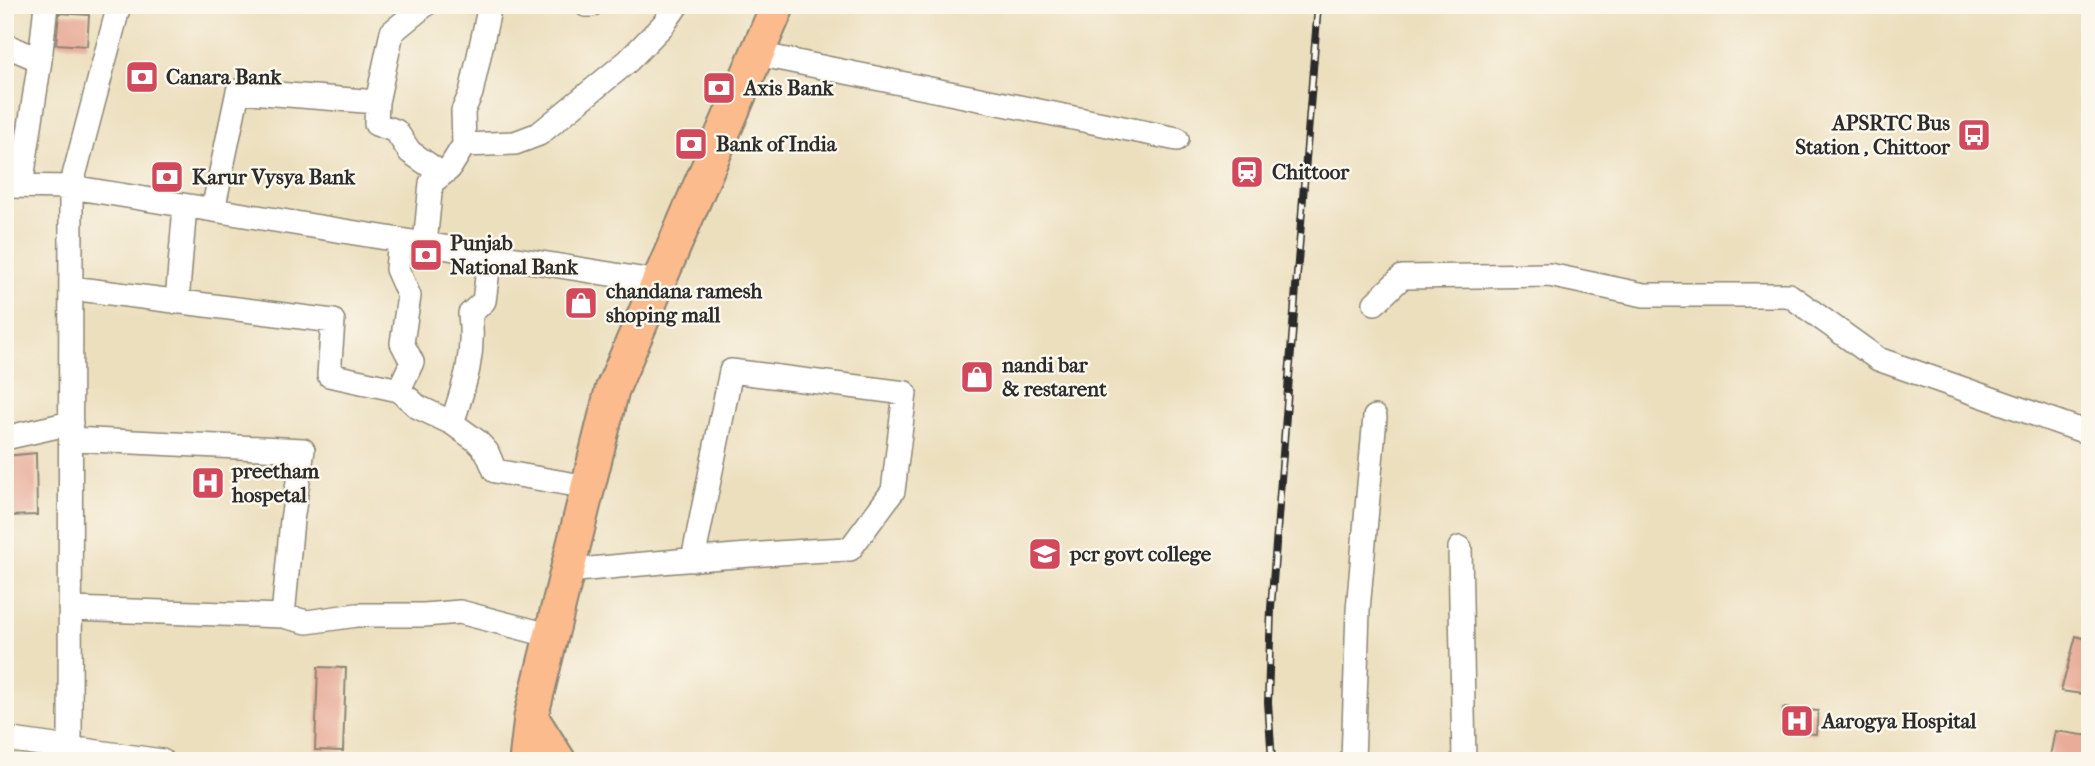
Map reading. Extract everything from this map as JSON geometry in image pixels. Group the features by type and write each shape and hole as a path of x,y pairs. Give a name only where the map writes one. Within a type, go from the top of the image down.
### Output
{"highway":[{"path":"526,761 531,718 612,390 778,5"},
{"path":"531,718 559,761"}],"street":[{"path":"46,5 40,60 13,186 71,187 659,282"},
{"path":"70,755 71,187 119,5"},
{"path":"425,5 393,32 377,103 376,124 396,131 410,152 442,174"},
{"path":"425,244 431,183 449,169 464,145 463,111 471,93 490,5"},
{"path":"464,145 515,143 539,134 628,61 663,25 677,5"},
{"path":"5,45 40,60"},
{"path":"757,54 1177,139"},
{"path":"213,210 238,90 377,103"},
{"path":"177,302 185,206"},
{"path":"399,390 412,362 402,343 409,296 397,269 400,240"},
{"path":"452,423 469,371 472,335 470,314 484,301 490,255"},
{"path":"1375,303 1402,277 1549,275 1644,295 1789,295 1878,359 2080,430"},
{"path":"71,288 333,321 329,374 399,390 418,407 452,423 477,441 487,452 495,471 588,487"},
{"path":"568,571 693,560 772,552 850,549 893,491 905,393 731,371 693,560"},
{"path":"1353,761 1358,610 1375,417"},
{"path":"5,438 71,431 303,450 292,520 283,616"},
{"path":"1460,548 1464,761"},
{"path":"70,608 283,616 307,622 356,615 460,612 552,636"},
{"path":"5,739 70,755 162,761"}],"building":[{"path":"59,13 89,15 87,46 56,44"},
{"path":"36,453 37,515 5,516 5,456"},
{"path":"2076,636 2090,640 2090,695 2061,691"},
{"path":"318,667 346,668 343,751 315,750"},
{"path":"1783,708 1818,711 1816,734 1781,731"},
{"path":"2055,731 2090,736 2090,761 2049,761"}],"railway":[{"path":"1272,761 1268,702 1271,608 1318,5"}],"place":[{"name":"Canara Bank","path":"142,77"},
{"name":"Axis Bank","path":"719,88"},
{"name":"APSRTC Bus Station , Chittoor","path":"1974,135"},
{"name":"Bank of India","path":"691,144"},
{"name":"Chittoor","path":"1247,172"},
{"name":"Karur Vysya Bank","path":"167,177"},
{"name":"Punjab National Bank","path":"426,255"},
{"name":"chandana ramesh shoping mall","path":"581,303"},
{"name":"nandi bar & restarent","path":"977,377"},
{"name":"preetham hospetal","path":"208,483"},
{"name":"pcr govt college","path":"1045,554"},
{"name":"Aarogya Hospital","path":"1797,721"}]}
